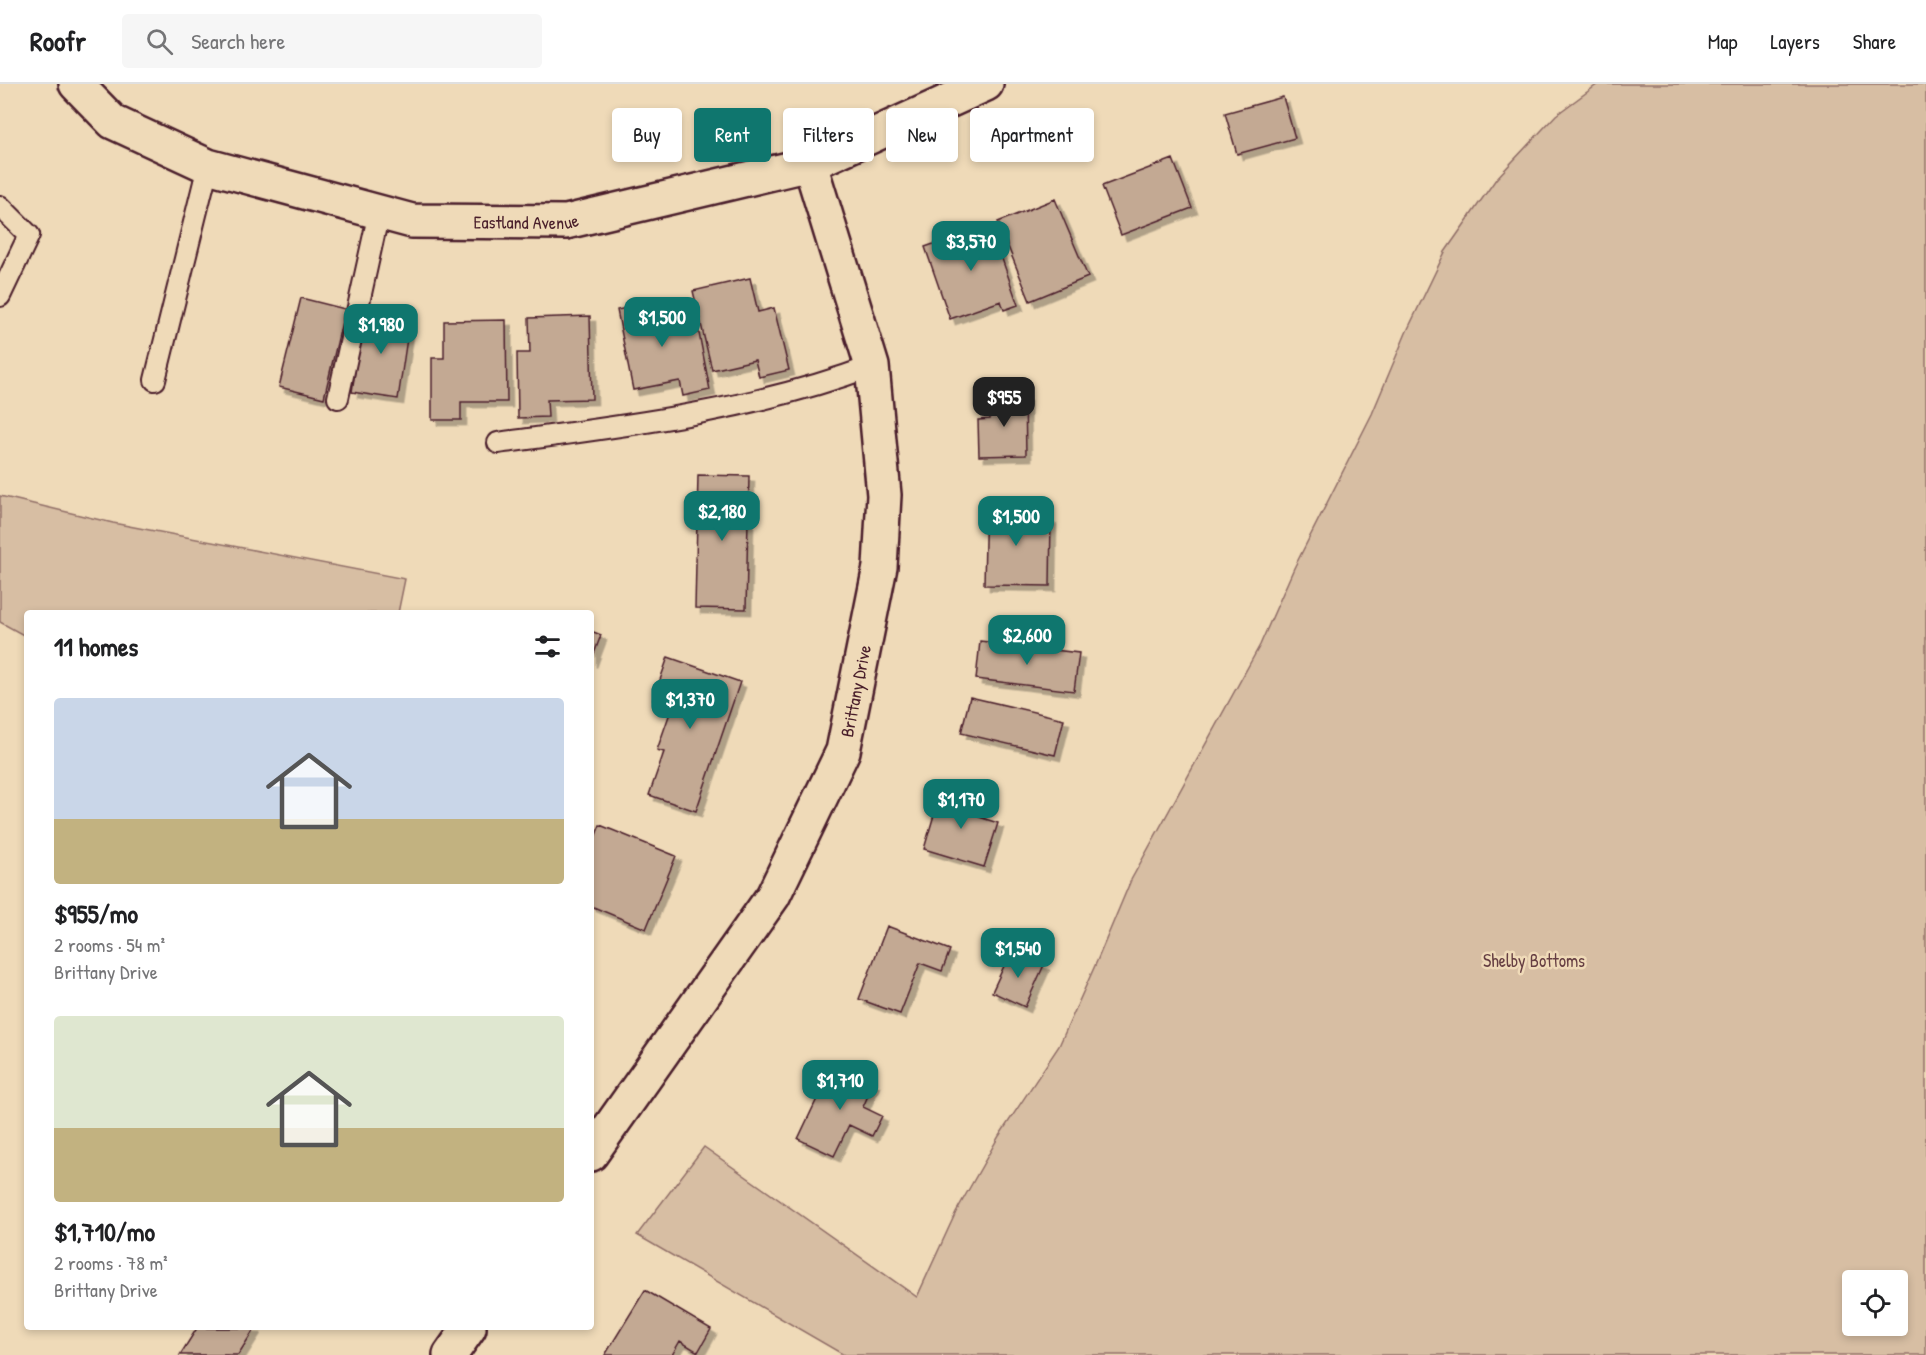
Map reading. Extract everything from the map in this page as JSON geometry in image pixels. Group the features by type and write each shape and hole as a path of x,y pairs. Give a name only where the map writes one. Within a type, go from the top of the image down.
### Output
{"street":[{"name":"Eastland Avenue","path":"76,84 113,122 208,166 412,221 566,222 810,164 986,84"},
{"name":"Brittany Drive","path":"594,1150 773,896 843,751 880,567 884,495 872,366 810,164"},
{"path":"450,1355 468,1330"}],"lane":[{"path":"155,380 208,166"},
{"path":"0,206 29,235 0,296"},
{"path":"338,398 380,212"},
{"path":"498,443 635,424 740,404 830,382 872,366"}],"green space":[{"name":"Shelby Bottoms","path":"1598,84 1926,84 1926,1355 844,1355 637,1235 704,1147 917,1297 956,1212 999,1136 1059,1046 1131,880 1260,645 1294,568 1372,414 1406,333 1445,252 1496,179 1556,115"},
{"path":"0,496 113,523 405,579 399,610 24,610 24,635 0,622"}],"building":[{"path":"1283,97 1295,138 1237,154 1225,113"},
{"path":"1173,159 1192,208 1121,235 1102,186"},
{"path":"1055,199 1088,277 1030,301 998,222"},
{"path":"990,224 1018,305 1004,310 1001,301 950,319 925,247"},
{"path":"750,278 758,312 774,308 789,370 759,377 755,360 712,370 693,291"},
{"path":"301,298 345,309 324,398 279,387"},
{"path":"675,298 682,331 698,328 710,390 683,396 680,381 633,390 617,310"},
{"path":"364,311 410,318 398,399 352,392"},
{"path":"590,316 592,399 547,400 548,417 518,418 517,353 530,353 529,318"},
{"path":"506,320 507,402 461,402 461,420 432,420 432,358 444,358 444,321"},
{"path":"1025,396 1026,455 979,456 978,420 990,419 989,397"},
{"path":"698,475 749,476 746,609 695,608"},
{"path":"986,497 1017,498 1016,519 1051,519 1050,586 984,585"},
{"path":"594,632 601,635 594,654"},
{"path":"980,641 1079,653 1074,691 976,679"},
{"path":"668,657 740,682 696,811 649,795 664,752 657,750 672,707 653,700"},
{"path":"970,697 1064,719 1055,755 961,733"},
{"path":"941,791 983,804 979,817 998,823 984,867 924,849"},
{"path":"600,825 676,856 646,929 594,907 594,840"},
{"path":"887,926 950,950 942,971 920,963 900,1014 859,999"},
{"path":"1011,951 1044,965 1025,1007 992,992"},
{"path":"834,1063 874,1082 863,1107 882,1116 872,1136 849,1125 834,1156 798,1139"},
{"path":"645,1290 711,1329 698,1352 680,1341 672,1355 605,1355"},
{"path":"196,1330 254,1330 238,1355 180,1355"}]}
